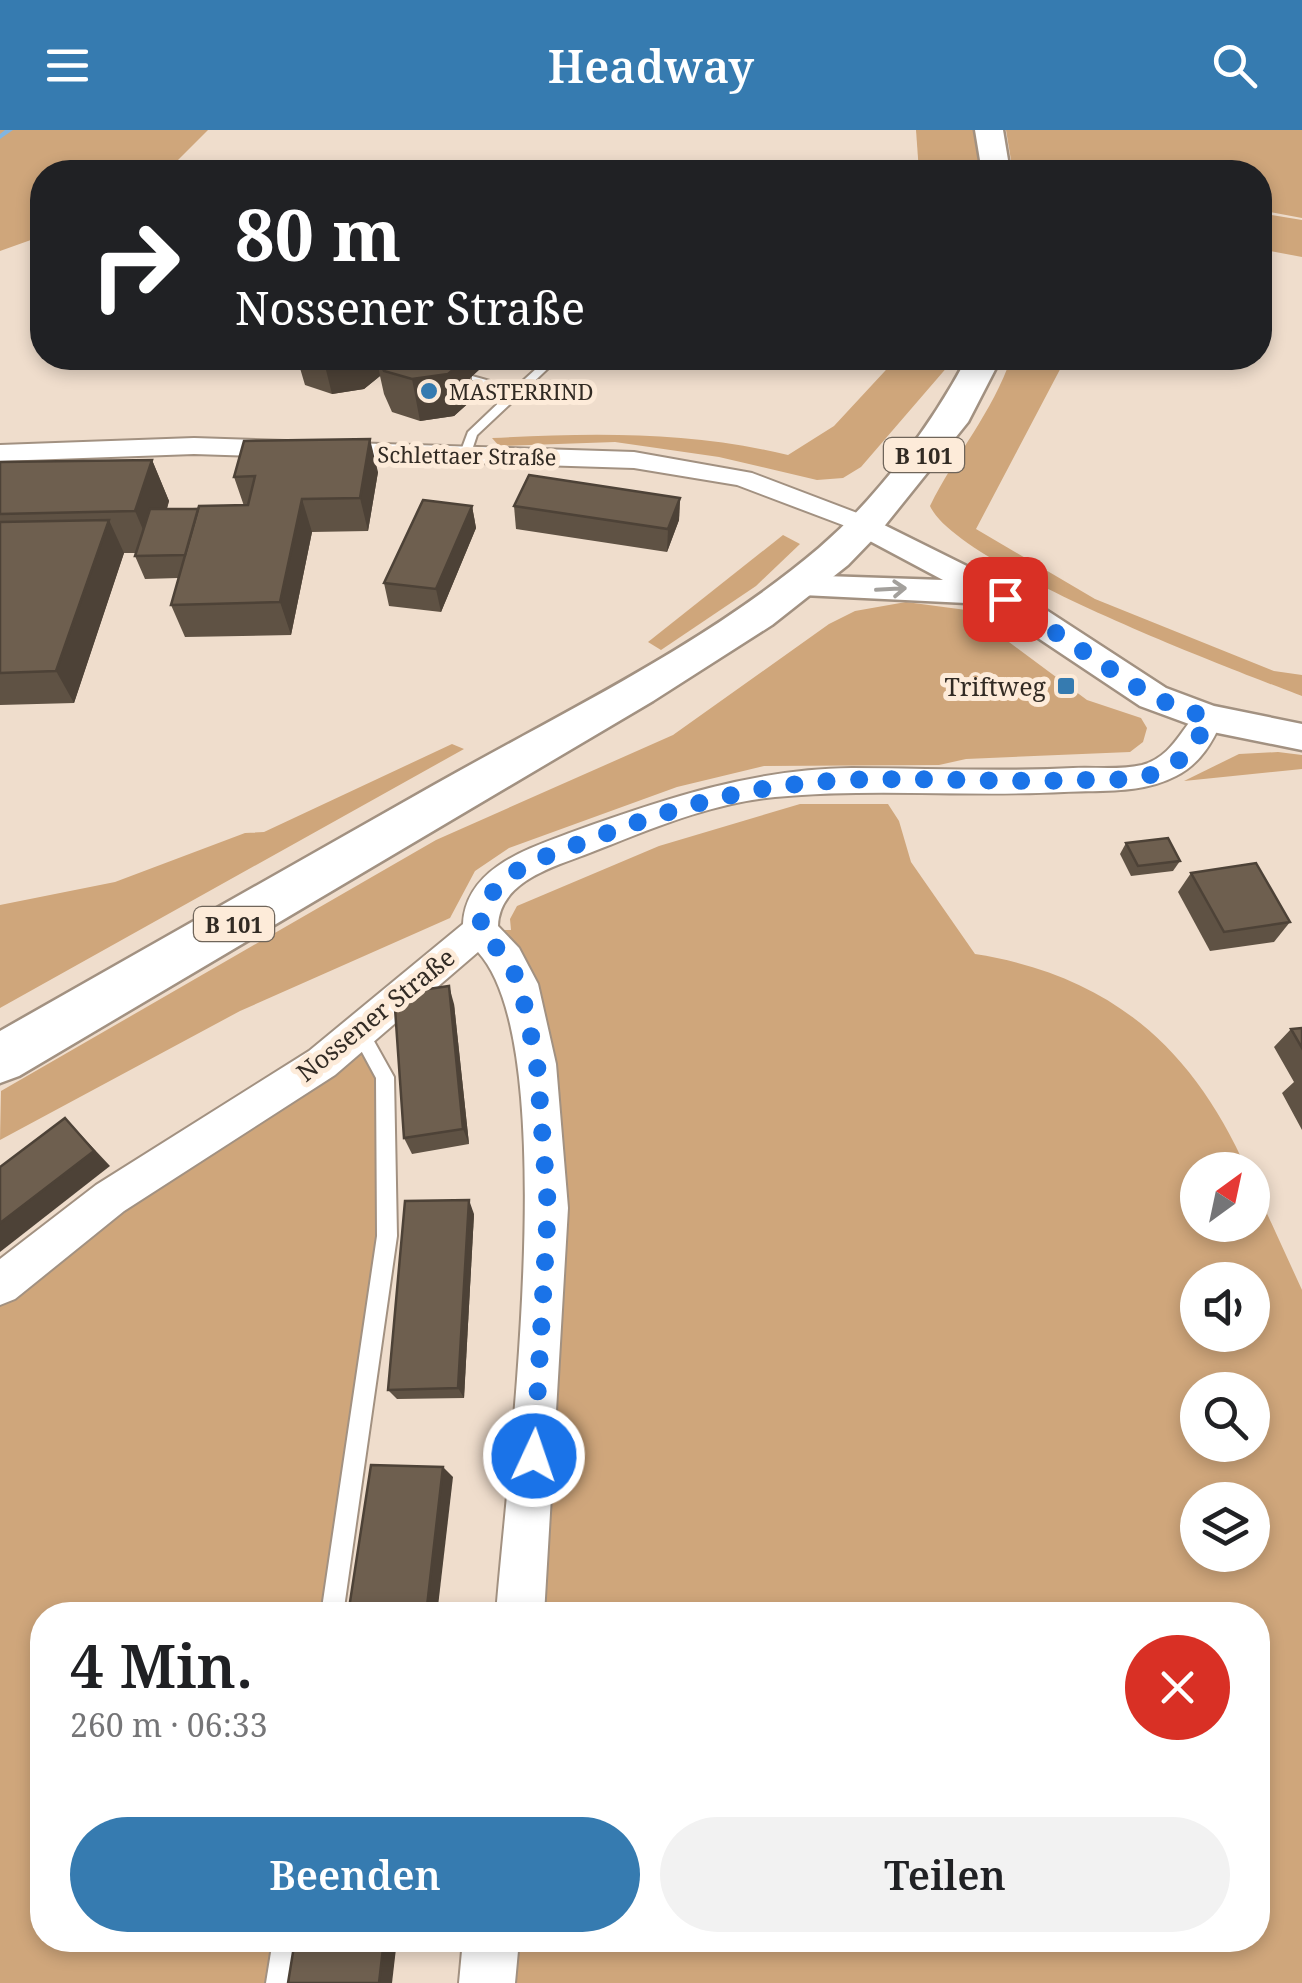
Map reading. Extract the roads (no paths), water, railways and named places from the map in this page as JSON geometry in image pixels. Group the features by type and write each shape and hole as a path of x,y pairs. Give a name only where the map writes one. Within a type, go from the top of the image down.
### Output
{"main road":[{"path":"989,130 994,160"},
{"name":"B 101","path":"0,1059 706,649 794,586 864,525 955,414 978,370"}],"street":[{"name":"Schlettaer Straße","path":"0,453 194,446 465,456 586,456 671,464 776,488 864,525"},
{"path":"864,525 1005,599 1152,697 1208,718 1302,738"},
{"path":"794,586 856,592 928,588 1005,599"},
{"name":"Nossener Straße","path":"0,1284 110,1198 322,1063 480,930 481,907 504,878 538,858 691,802 770,785 850,780 985,784 1140,777 1158,772 1188,754 1208,718"},
{"path":"480,930 506,958 520,984 537,1064 548,1208 521,1602"},
{"path":"487,1983 490,1952"}],"lane":[{"path":"465,456 472,434 541,370"},
{"path":"476,378 518,392"},
{"path":"334,1602 387,1236 385,1076 358,1030"},
{"path":"278,1983 284,1952"}],"waterway":[{"path":"0,137 10,130"}],"place":[{"name":"MASTERRIND","path":"429,391"},
{"name":"Triftweg","path":"1066,686"}]}
